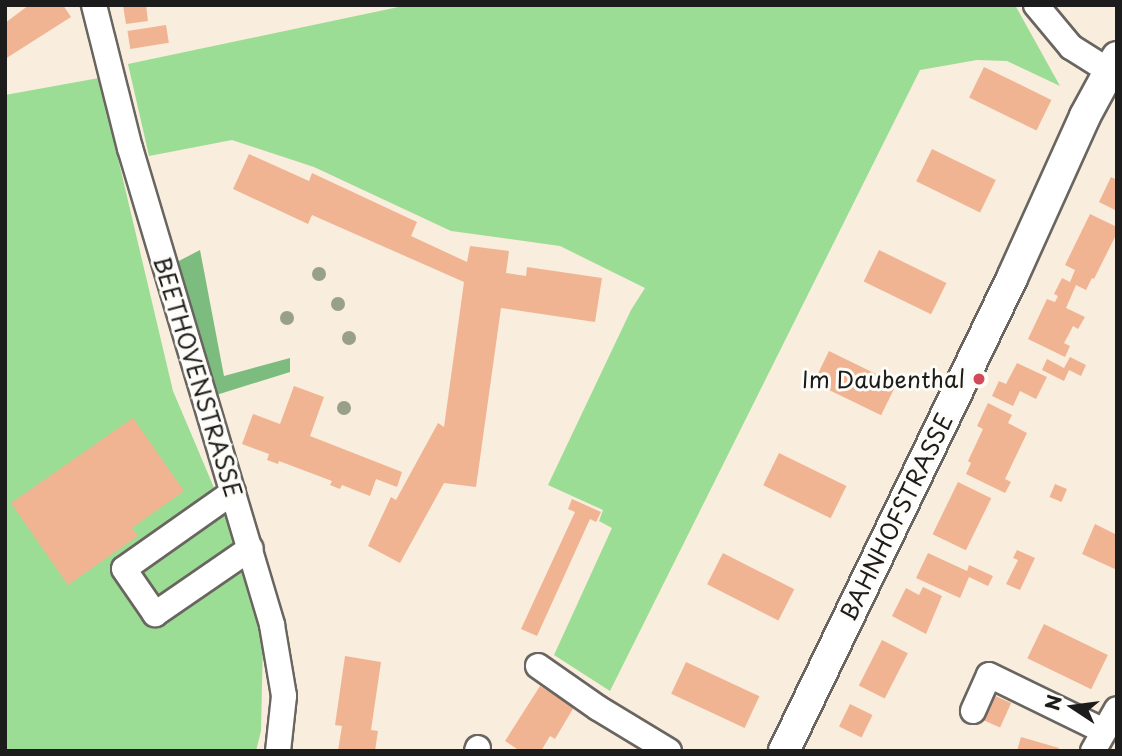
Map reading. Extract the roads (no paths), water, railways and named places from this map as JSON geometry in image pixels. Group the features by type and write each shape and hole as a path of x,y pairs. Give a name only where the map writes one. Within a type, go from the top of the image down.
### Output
{"main road":[{"name":"BAHNHOFSTRASSE","path":"784,751 1006,290 1085,116 1114,68"}],"street":[{"name":"BEETHOVENSTRASSE","path":"94,5 130,148 272,625 285,696 278,751"},
{"path":"1036,5 1071,47 1114,68"},
{"path":"233,492 124,569 155,614 251,548"},
{"path":"538,666 598,708 669,751"},
{"path":"972,711 989,675 1098,741 1117,709"}],"place":[{"name":"Im Daubenthal","path":"979,379"}]}
